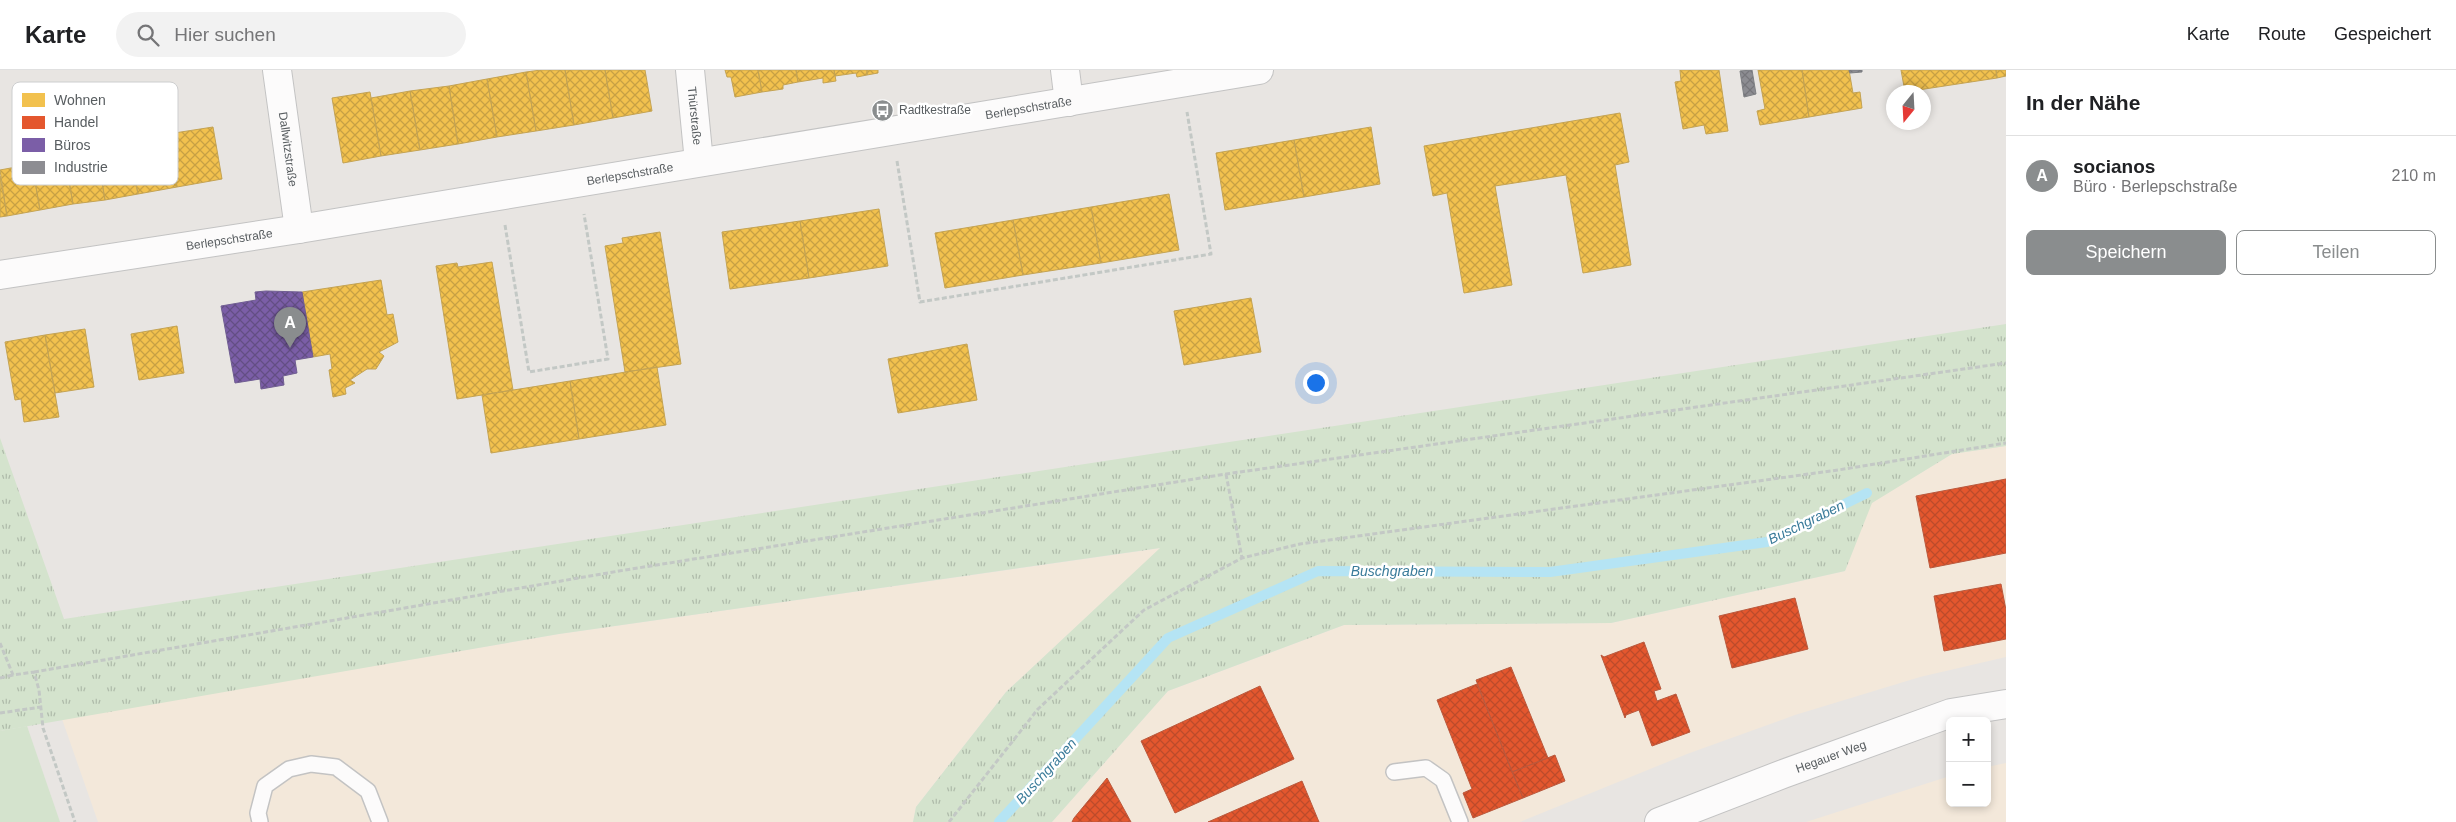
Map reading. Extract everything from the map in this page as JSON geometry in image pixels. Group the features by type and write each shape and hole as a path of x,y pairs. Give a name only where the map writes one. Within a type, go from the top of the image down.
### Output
{"street":[{"name":"Dallwitzstraße","path":"277,70 299,229"},
{"name":"Thürstraße","path":"690,70 699,162"},
{"path":"1065,70 1069,102"},
{"name":"Berlepschstraße","path":"0,275 299,229 1258,70"},
{"name":"Hegauer Weg","path":"1659,822 1783,774 1951,713 2006,704"}],"lane":[{"path":"260,822 258,813 265,786 289,769 311,764 336,767 368,791 380,822"},
{"path":"1394,772 1426,768 1443,780 1460,822"}],"path":[{"path":"896,159 920,302 1211,254 1187,111"},
{"path":"504,224 529,372 608,359 584,210"},
{"path":"0,678 619,571 1226,474 2006,364"},
{"path":"949,822 1038,709 1144,610 1242,558 1300,544 1838,470 2006,443"},
{"path":"1226,474 1242,558"},
{"path":"0,643 13,675"},
{"path":"34,672 43,728 75,822"},
{"path":"0,714 41,707"}],"shaded area":[{"path":"2006,446 2006,657 1920,677 1795,715 1687,754 1520,822 1052,822 1168,691 1344,625 1611,623 1845,571 1871,503 1952,454"},
{"path":"1161,548 1006,692 916,807 913,822 98,822 62,719 559,634"},
{"path":"2006,763 2006,822 1806,822 1946,777 1946,807 1991,807 1991,766"}],"green space":[{"path":"2006,324 2006,446 1952,454 1872,503 1845,571 1611,623 1344,625 1168,691 1052,822 913,822 916,807 1006,692 1160,548 559,634 0,731 0,438 64,619"},
{"path":"27,726 60,822 0,822 0,731"}],"building: Wohnen":[{"path":"565,70 574,125 536,131 526,72"},
{"path":"565,70 605,70 613,118 574,125"},
{"path":"605,70 645,70 652,111 613,118"},
{"path":"725,70 758,70 762,92 735,97 731,77 727,77"},
{"path":"758,70 796,70 798,82 783,85 783,89 762,92"},
{"path":"796,70 834,70 836,81 823,83 823,78 798,82"},
{"path":"834,70 867,70 867,75 857,77 856,73 835,76"},
{"path":"867,70 878,70 878,73 867,75"},
{"path":"1680,70 1719,70 1728,131 1706,134 1704,125 1683,129 1675,82 1681,81"},
{"path":"1758,70 1802,70 1809,117 1760,125 1757,111 1765,109"},
{"path":"1802,70 1849,70 1853,93 1860,92 1862,108 1809,117"},
{"path":"1901,70 1996,70 1997,78 1931,88 1931,85 1904,85"},
{"path":"1996,70 2006,70 2006,76 1997,78"},
{"path":"526,72 536,131 497,137 487,79"},
{"path":"487,79 497,137 458,144 449,86"},
{"path":"449,86 458,144 420,150 410,91"},
{"path":"410,91 420,150 381,156 371,98"},
{"path":"370,92 381,156 343,163 332,98"},
{"path":"1620,113 1629,162 1615,165 1631,265 1583,273 1566,175 1495,186 1512,285 1464,293 1447,193 1433,196 1424,146"},
{"path":"213,127 222,179 177,187 178,132"},
{"path":"1371,127 1380,184 1304,197 1294,140"},
{"path":"1294,140 1304,197 1225,210 1216,153"},
{"path":"12,168 12,185 36,185 40,210 7,216 0,170"},
{"path":"0,176 7,216 0,217"},
{"path":"36,185 70,185 73,204 40,210"},
{"path":"70,185 102,185 105,200 73,204"},
{"path":"102,185 136,185 138,194 105,200"},
{"path":"136,185 177,185 177,187 138,194"},
{"path":"1169,194 1179,250 1101,263 1091,207"},
{"path":"1091,207 1101,263 1023,275 1013,220"},
{"path":"879,209 888,266 809,278 800,221"},
{"path":"1013,220 1023,275 945,288 935,233"},
{"path":"800,221 809,278 730,289 722,232"},
{"path":"660,232 681,364 625,372 605,246 623,243 622,238"},
{"path":"492,262 513,390 457,399 436,266 457,263 458,267"},
{"path":"381,280 387,315 393,314 398,342 379,352 384,356 376,369 367,369 350,380 355,383 345,388 346,394 333,397 329,370 332,369 330,354 313,357 302,292"},
{"path":"1251,298 1261,352 1184,365 1174,311"},
{"path":"177,326 184,373 139,380 131,334"},
{"path":"85,329 94,387 55,393 45,335"},
{"path":"45,335 59,417 24,422 21,399 15,400 5,342"},
{"path":"967,344 977,400 898,413 888,359"},
{"path":"657,367 666,425 579,439 570,381"},
{"path":"570,381 579,439 491,453 482,395"}],"building: Handel":[{"path":"2006,479 2006,553 1930,568 1916,496"},
{"path":"2001,584 2006,610 2006,639 1944,651 1934,596"},
{"path":"1795,598 1808,649 1732,668 1719,616"},
{"path":"1644,642 1661,689 1654,691 1657,701 1676,694 1690,732 1652,746 1639,710 1626,715 1625,718 1601,655 1604,657"},
{"path":"1511,667 1548,758 1512,772 1476,680"},
{"path":"1477,684 1523,798 1473,818 1463,793 1472,789 1437,700"},
{"path":"1260,686 1294,759 1175,813 1141,741"},
{"path":"1555,755 1565,781 1523,798 1512,772"},
{"path":"1107,778 1131,822 1072,822 1074,818"},
{"path":"1302,781 1319,822 1208,822"}],"building: Büros":[{"path":"255,292 302,292 313,357 295,360 297,373 283,376 284,385 261,389 260,379 235,383 221,306 256,300"}],"building: Industrie":[{"path":"1752,70 1756,94 1744,97 1740,71"},
{"path":"1849,70 1862,70 1862,72 1850,73"}],"waterway":[{"name":"Buschgraben","path":"999,822 1168,638 1318,571 1550,572 1767,542 1867,493"}],"place":[{"name":"Radtkestraße","path":"883,110"},
{"name":"socianos","path":"290,348"}]}
